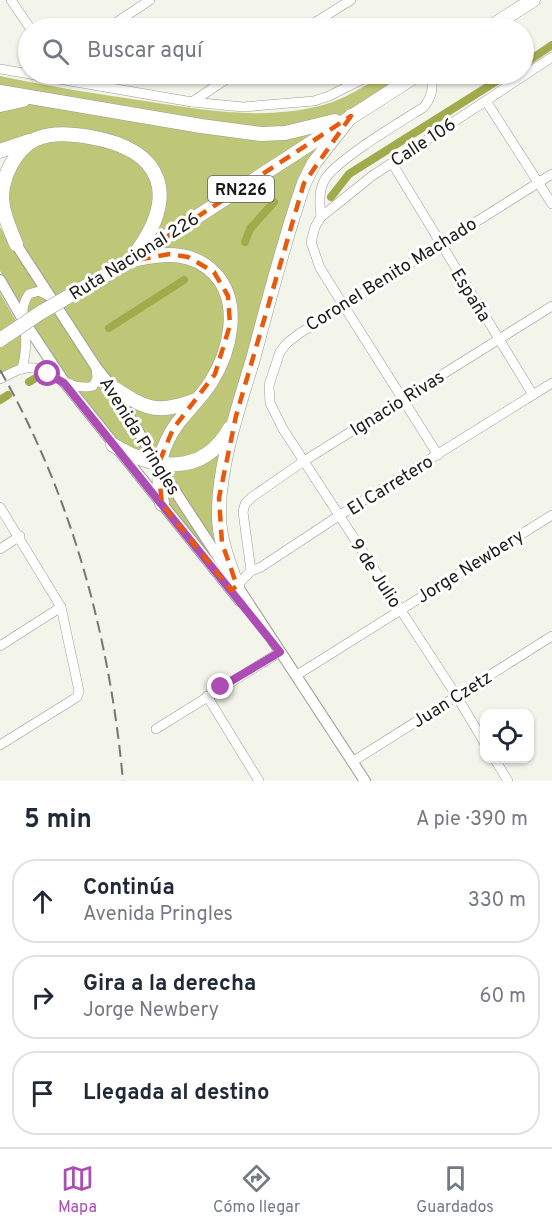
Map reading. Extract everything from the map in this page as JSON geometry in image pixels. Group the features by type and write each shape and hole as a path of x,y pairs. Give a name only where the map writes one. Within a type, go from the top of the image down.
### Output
{"highway":[{"path":"505,18 533,0"},
{"name":"Ruta Nacional 226","path":"0,340 40,313 130,261 402,84"},
{"path":"0,92 37,100 261,134 314,128 351,116"},
{"path":"0,105 8,102 37,100"},
{"path":"234,588 222,543 219,518 219,498 224,468 304,183 314,163 351,116"},
{"path":"0,150 54,134 66,134 107,140 130,148 148,163 158,183 156,215 143,243 130,261"},
{"path":"16,244 7,222 2,197 5,178 11,164 34,139"},
{"path":"130,261 170,254 188,256 214,272 222,282 231,311 228,336 215,374 173,429 158,465 162,504"},
{"path":"112,387 149,408 171,408 196,400"},
{"path":"113,445 130,455 158,465 186,464 200,458 217,445 237,416"}],"main road":[{"name":"Avenida Pringles","path":"0,221 96,367 112,387 234,588 297,675 365,781"},
{"name":"Avenida Pringles","path":"0,280 64,383 113,445 234,588"}],"street":[{"path":"11,0 23,18"},
{"path":"123,18 149,0"},
{"path":"322,18 351,0"},
{"name":"Calle 106","path":"534,69 552,57"},
{"path":"0,69 18,71"},
{"path":"95,84 192,102 243,107 299,104 329,96 353,84"},
{"path":"192,102 219,84"},
{"path":"321,217 319,198 321,187 332,170 424,107 431,98 432,84"},
{"name":"Calle 106","path":"343,305 320,268 311,242 315,227 321,217 372,176 512,84"},
{"path":"486,101 552,204"},
{"name":"España","path":"392,163 533,395"},
{"name":"Coronel Benito Machado","path":"270,403 269,385 280,352 286,343 439,243 552,174"},
{"path":"22,369 26,346 22,308 29,294 39,291 51,297"},
{"path":"343,305 438,455"},
{"name":"Ignacio Rivas","path":"251,571 243,512 245,504 252,497 304,461 552,306"},
{"path":"0,379 22,369 34,368 64,383 85,388 93,386 97,379 96,367"},
{"name":"El Carretero","path":"234,588 251,571 261,567 552,383"},
{"name":"9 de Julio","path":"270,403 283,429 480,735"},
{"path":"0,507 20,536 61,607 79,691 77,697 0,745"},
{"name":"Jorge Newbery","path":"297,675 552,515"},
{"path":"0,549 20,536"},
{"path":"0,646 61,607"},
{"name":"Juan Czetz","path":"352,762 552,636"},
{"path":"156,729 280,652"},
{"path":"207,696 260,781"},
{"path":"494,781 506,778 497,763"}],"highlighted area":[{"path":"351,116 304,183 236,416 219,498 222,543 237,586 231,590 162,504 158,465 173,429 215,374 230,325 228,296 214,272 188,257 170,254 130,261"}],"green space":[{"path":"0,76 18,80 18,84 41,84 190,108 256,113 301,110 323,105 368,84 392,84 356,109 319,123 280,131 0,90"},
{"path":"37,102 208,131 327,126 146,246 158,173 94,134 0,148 0,107"},
{"path":"335,131 315,154 231,421 200,456 163,462 232,333 219,272 149,253"},
{"path":"66,138 122,149 151,174 156,198 138,247 106,266 112,277 153,260 189,260 214,276 229,315 218,359 194,397 155,406 112,381 91,353 14,228 5,197 19,159 37,143"},
{"path":"0,227 41,289 20,305 0,271"},
{"path":"0,293 23,336 19,367 0,379"},
{"path":"33,295 47,300 93,370 92,381 87,384 70,380 66,375 27,316 27,304"},
{"path":"100,380 151,459 116,441 77,390"},
{"path":"120,396 186,408 157,458"},
{"path":"229,434 218,482 224,556 163,467 186,467"},
{"path":"163,478 232,583 172,511 163,493"}],"waterway":[{"path":"534,57 552,45"},
{"path":"331,197 349,174 492,84"},
{"path":"245,242 250,229 274,202"},
{"path":"109,328 184,280"},
{"path":"29,382 39,376"},
{"path":"0,400 8,395"}],"railway":[{"path":"0,370 48,467 84,569 108,674 123,781"}],"route":[{"path":"48,374 64,383 280,652 221,687"}]}
